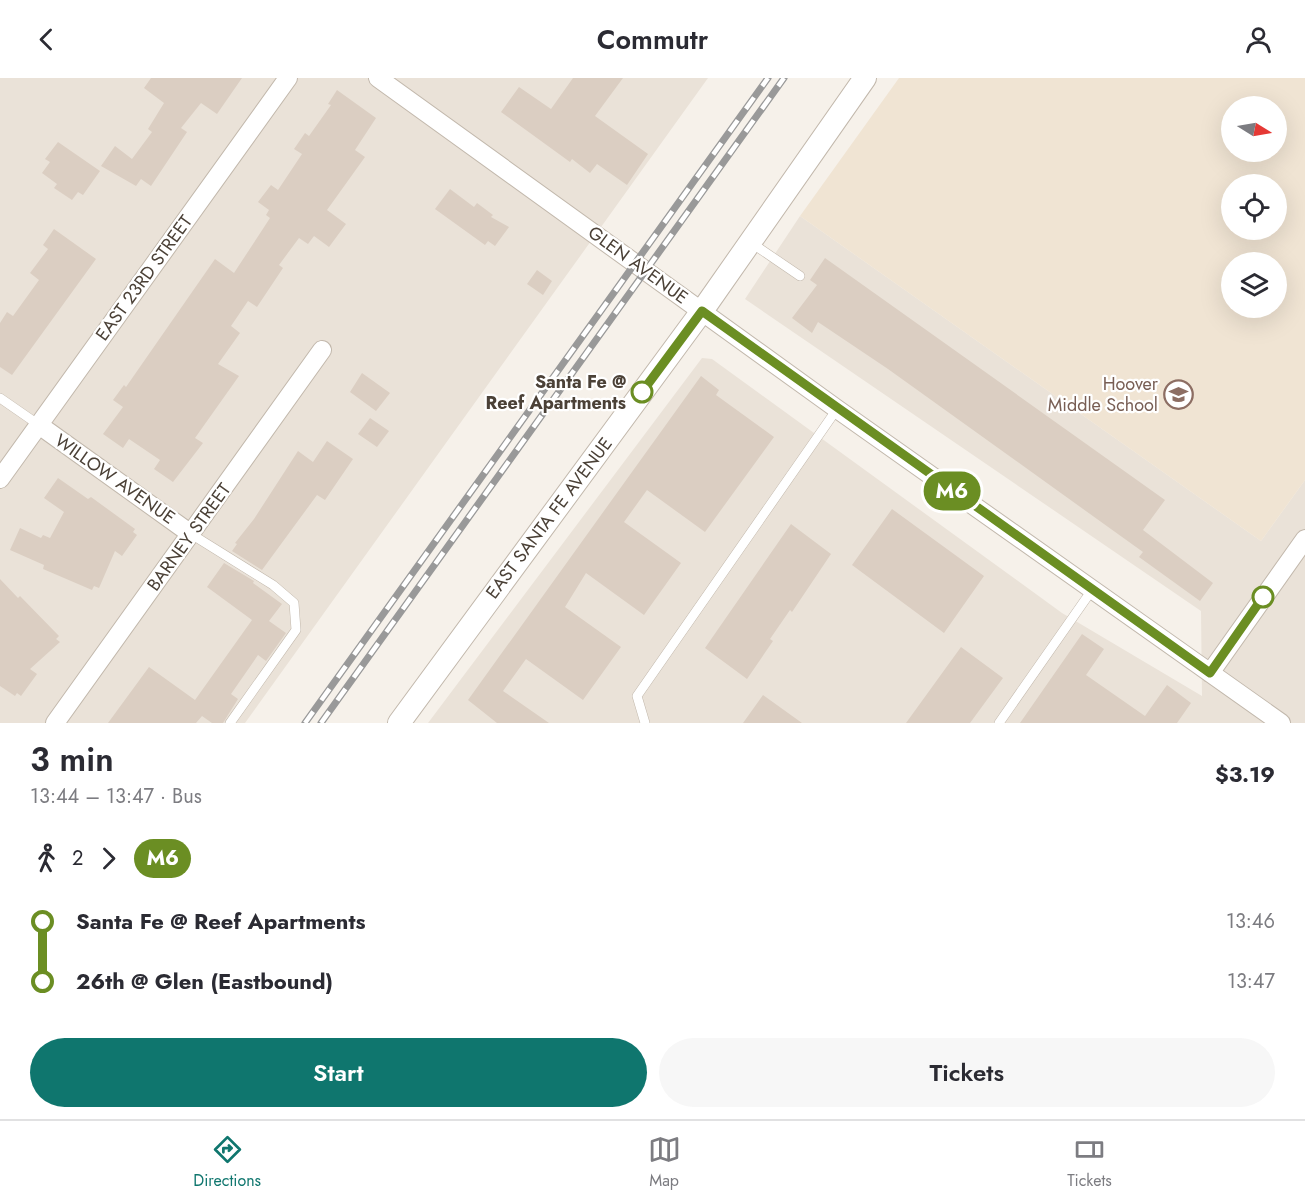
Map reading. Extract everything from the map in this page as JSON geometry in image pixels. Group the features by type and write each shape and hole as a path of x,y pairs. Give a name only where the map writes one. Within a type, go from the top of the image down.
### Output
{"street":[{"name":"EAST 23RD STREET","path":"0,479 288,78"},
{"name":"GLEN AVENUE","path":"378,78 837,409 1281,723"},
{"name":"EAST SANTA FE AVENUE","path":"399,723 702,311 865,78"},
{"name":"BARNEY STREET","path":"55,723 322,350"},
{"name":"WILLOW AVENUE","path":"39,425 191,534"},
{"path":"1210,673 1305,538"}],"lane":[{"path":"750,242 801,276"},
{"path":"0,398 39,425"},
{"path":"645,723 637,696 837,409"},
{"path":"191,534 273,585 294,603 296,630 230,723"},
{"path":"999,723 1092,590"}],"shaded area":[{"path":"0,78 708,78 245,723 0,723"},
{"name":"Hoover Middle School","path":"899,78 1305,78 1305,480 1261,541 800,216"},
{"path":"800,216 1261,541 1305,480 1305,723 428,723 702,358 712,359 1062,613 1202,696 1201,611 745,299"}],"building":[{"path":"151,78 242,78 217,114 201,103 181,128 187,132 151,186 141,179 136,186 101,166 115,146 132,159 152,132 148,129 164,103 144,88"},
{"path":"573,78 623,78 595,116 648,154 627,185 597,164 590,173 572,159 570,162 501,112 519,87 551,109"},
{"path":"337,90 376,118 355,150 365,157 327,210 346,224 329,247 314,236 308,244 299,238 279,265 283,268 257,307 248,301 231,326 240,333 218,364 239,376 195,438 203,443 173,482 154,469 160,460 129,439 123,448 103,434 123,407 113,400 124,385 126,387 215,259 234,273 270,218 266,215 269,210 258,202 271,185 278,190 302,154 294,149 305,133 309,136 331,105 328,104"},
{"path":"58,142 100,171 83,195 78,192 72,200 54,188 57,184 42,173 50,162 45,159"},
{"path":"450,189 474,207 477,203 493,215 491,217 509,227 495,246 488,241 485,245 435,209"},
{"path":"54,229 96,259 12,375 0,367 0,323 7,312 13,316 39,280 30,273 48,249 43,245"},
{"path":"825,258 1165,500 1143,530 1213,583 1200,601 1139,557 1143,552 888,369 818,322 812,333 792,318 817,285 810,280"},
{"path":"537,270 552,281 543,295 527,284"},
{"path":"362,373 390,393 376,411 350,392"},
{"path":"701,376 719,390 716,395 774,437 705,532 647,490 624,522 681,563 644,615 586,573 565,607 621,647 583,700 526,659 503,691 549,723 497,723 468,700"},
{"path":"370,418 389,431 377,447 358,434"},
{"path":"327,441 353,459 325,500 317,495 262,570 232,551 237,544 235,543 254,519 298,451 313,462"},
{"path":"58,478 88,499 91,497 135,529 133,532 137,535 122,556 115,551 99,588 94,586 92,590 43,569 44,565 10,550 20,528 41,538 43,535 50,538 64,512 44,498"},
{"path":"892,509 984,576 944,633 852,565"},
{"path":"791,524 831,554 792,612 790,610 770,639 773,641 747,679 705,648"},
{"path":"224,563 254,581 253,583 282,604 269,621 286,633 266,661 258,655 231,694 238,699 223,723 212,723 202,716 196,723 108,723 149,667 195,700 252,620 207,587"},
{"path":"0,579 59,636 56,639 60,642 30,669 37,674 21,696 17,693 15,696 0,686"},
{"path":"1082,634 1104,649 1086,675 1145,716 1167,685 1191,703 1177,723 1020,723"},
{"path":"961,647 1003,678 970,723 906,723"},
{"path":"763,695 802,723 743,723"}],"railway":[{"path":"305,723 768,78"},
{"path":"321,723 784,78"}],"bus line":[{"name":"M6","path":"642,392 702,311 1210,673 1263,597"}],"place":[{"name":"Santa Fe @ Reef Apartments","path":"642,392"},
{"name":"Hoover Middle School","path":"1179,394"}]}
